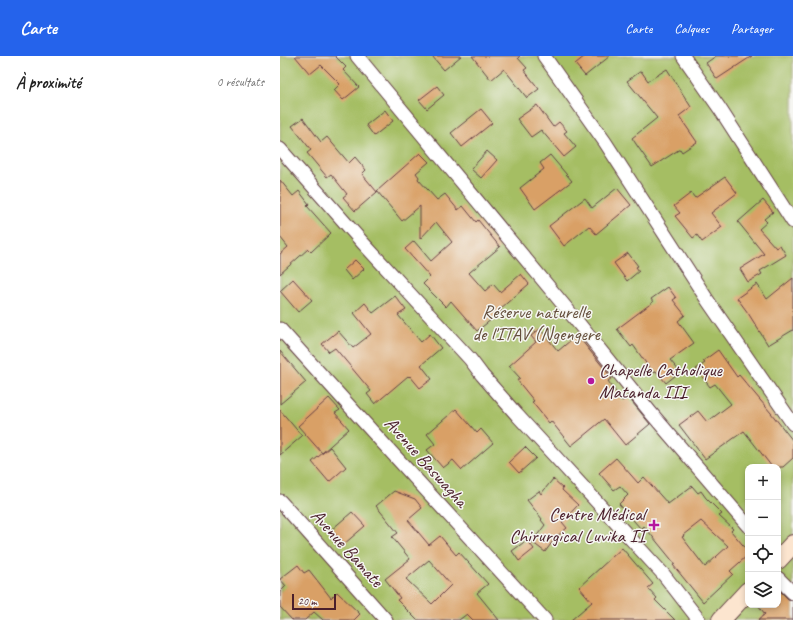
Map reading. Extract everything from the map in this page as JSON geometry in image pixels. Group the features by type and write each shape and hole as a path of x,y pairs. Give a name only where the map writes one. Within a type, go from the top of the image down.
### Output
{"street":[{"path":"357,56 652,413 745,522"},
{"path":"544,56 605,142 708,302 793,424"},
{"path":"684,56 793,222"},
{"path":"280,149 664,576 699,620"},
{"name":"Avenue Baswagha","path":"280,328 545,620"},
{"name":"Avenue Bamate","path":"280,501 386,620"},
{"path":"781,557 793,544"},
{"path":"781,581 793,593"},
{"path":"721,620 745,594"}],"green space":[{"name":"Réserve naturelle de l'ITAV (Ngengere","path":"280,56 793,56 793,620 280,620"}],"building":[{"path":"295,56 335,56 346,67 343,70 359,87 343,100 334,90 340,84 321,65 310,74"},
{"path":"432,56 461,56 444,70"},
{"path":"472,56 520,56 518,58 527,68 524,70 539,89 527,98 504,69 491,80"},
{"path":"585,56 610,56 585,76 575,64"},
{"path":"716,56 752,56 717,79 706,63"},
{"path":"667,69 691,107 679,116 697,142 682,152 680,149 652,167 632,138 657,118 627,81 641,71 648,81"},
{"path":"437,86 444,95 427,109 419,100"},
{"path":"537,105 553,127 559,122 567,131 564,133 576,147 564,157 541,130 531,137 517,119"},
{"path":"481,109 492,123 462,147 451,133"},
{"path":"385,110 393,121 374,136 366,125"},
{"path":"303,118 321,142 327,137 349,163 355,157 366,170 362,174 377,192 355,211 343,197 347,194 331,174 327,177 307,153 311,150 292,126"},
{"path":"487,151 497,160 481,178 471,169"},
{"path":"420,153 429,162 416,173 419,177 418,179 437,200 445,194 458,210 463,206 476,222 478,220 500,247 469,273 485,291 493,284 500,292 521,274 529,284 500,309 502,311 477,331 451,301 446,307 423,284 430,277 405,249 414,241 431,261 452,242 436,222 420,239 420,206 402,221 377,191"},
{"path":"550,155 572,181 535,209 520,188 544,169 540,163"},
{"path":"725,177 737,193 711,213 722,227 702,242 697,235 693,238 675,216 680,213 674,206 691,193 695,198"},
{"path":"280,180 293,196 299,191 309,204 307,206 331,233 311,252 308,249 280,274 280,254 288,247 280,237"},
{"path":"617,188 631,205 596,234 589,226 564,246 549,226 585,198 592,208"},
{"path":"763,200 773,212 764,219 767,222 759,229 776,248 780,245 786,255 760,271 762,274 748,282 740,269 764,254 738,222"},
{"path":"628,253 638,266 636,267 639,271 627,281 614,263"},
{"path":"355,260 364,269 352,280 344,270"},
{"path":"793,278 793,330 768,345 737,298 757,284 767,299"},
{"path":"293,279 312,300 298,312 280,291"},
{"path":"668,287 676,298 673,300 685,315 678,321 694,343 670,360 680,372 666,383 656,371 653,373 633,345 631,347 617,329 653,302 651,299"},
{"path":"395,296 406,310 398,315 421,342 430,334 441,348 421,365 432,379 420,388 410,376 408,376 375,404 367,394 371,391 335,348 329,352 322,344 338,331 353,348 371,334 354,313 365,303 373,313"},
{"path":"540,329 558,351 577,335 612,378 608,381 622,401 628,397 650,424 625,445 604,419 571,446 551,421 549,423 532,402 534,401 517,380 520,378 509,366 536,342 531,336"},
{"path":"718,350 737,377 739,375 793,441 793,458 783,467 781,467 781,464 770,464 744,431 705,459 679,425 698,411 707,422 731,404 715,384 710,387 696,369 705,363 703,361"},
{"path":"280,351 306,382 280,404"},
{"path":"329,398 340,410 335,413 349,429 322,453 298,426"},
{"path":"456,409 477,433 481,429 493,443 462,470 453,460 443,468 427,450 435,444 427,434"},
{"path":"280,410 302,436 280,455"},
{"path":"330,447 346,467 329,482 312,462"},
{"path":"525,447 536,458 519,473 509,462"},
{"path":"616,458 638,483 644,477 668,504 692,486 698,493 701,491 722,514 719,516 733,529 731,531 745,547 745,558 730,571 733,574 703,602 644,526 641,529 619,504 628,495 620,486 614,490 599,473","holes":["701,521 728,546 705,567 682,537"]},
{"path":"553,479 578,505 562,522 567,528 556,537 545,552 532,542 545,525 527,500 539,491 541,494"},
{"path":"394,491 415,499 422,508 408,520 429,545 440,536 456,555 459,552 488,584 477,593 499,620 473,620 467,614 459,620 417,620 397,600 400,598 385,579 410,559 392,537 398,533 376,506","holes":["429,560 451,585 432,604 406,579"]},
{"path":"352,512 365,526 344,544 331,530"},
{"path":"527,540 534,549 519,561 512,551"},
{"path":"622,548 653,584 648,588 657,598 655,600 675,620 571,620 592,602 579,587"},
{"path":"298,565 304,573 309,570 331,598 337,592 360,614 354,620 323,620 314,612 305,620 292,620 280,607 280,592 286,586 280,579"},
{"path":"781,592 788,599 793,601 793,620 758,620 765,614 760,608 781,608"}],"place":[{"name":"Chapelle Catholique Matanda III","path":"591,381"},
{"name":"Centre Médical Chirurgical Luvika II","path":"654,525"}]}
